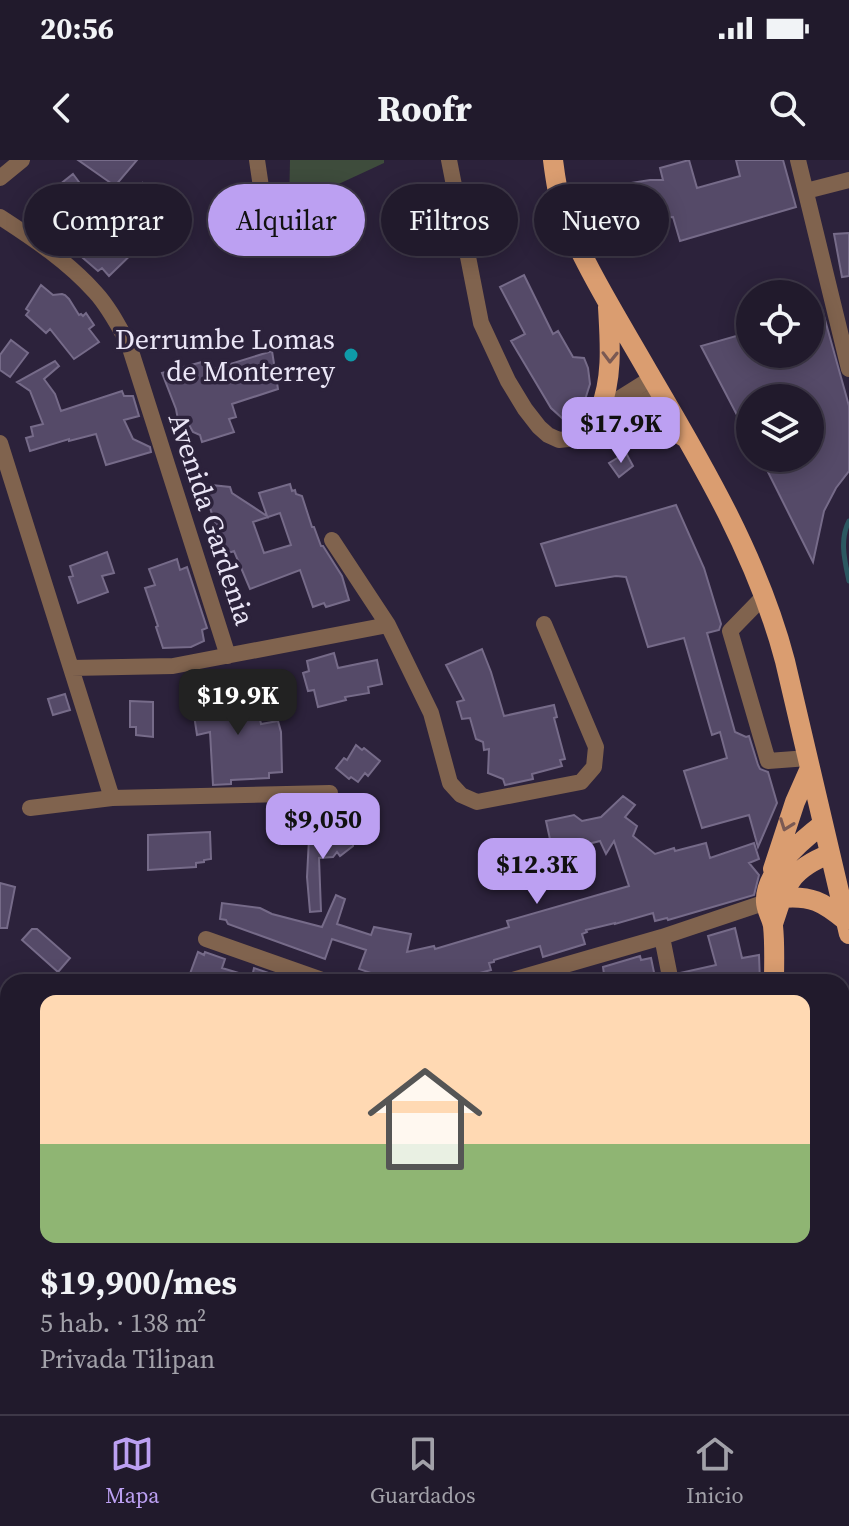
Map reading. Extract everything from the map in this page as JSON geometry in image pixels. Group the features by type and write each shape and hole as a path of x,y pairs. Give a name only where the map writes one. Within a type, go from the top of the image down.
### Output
{"main road":[{"path":"553,160 557,189 574,238 722,503 765,595 785,661 847,927"},
{"path":"608,303 609,381 604,417 655,425 678,432 686,438"},
{"path":"774,974 772,895 781,841 809,763"},
{"path":"772,895 783,862 823,824"},
{"path":"772,895 814,860 830,854"},
{"path":"772,895 809,898 828,907 847,927"}],"street":[{"path":"0,178 22,160"},
{"path":"257,160 261,184"},
{"path":"449,160 481,323 508,381 525,409 548,435 559,440 577,434 585,420 604,417 656,385"},
{"path":"798,160 849,369"},
{"path":"806,191 849,180"},
{"name":"Avenida Gardenia","path":"0,217 58,257 96,292 129,345 228,656"},
{"path":"0,443 112,798"},
{"path":"332,540 388,625 431,713 450,783 461,795 477,802 581,782 594,767 596,747 544,624"},
{"path":"765,595 730,631 768,761 809,763"},
{"path":"71,668 173,666 388,625"},
{"path":"30,808 112,798 330,793"},
{"path":"553,974 772,895"},
{"path":"662,937 669,974"},
{"path":"206,939 305,974"}],"green space":[{"path":"290,160 384,160 384,163 339,184 289,184"}],"building":[{"path":"78,160 137,160 117,184"},
{"path":"689,160 697,188 740,176 736,160 783,160 796,207 680,241 673,217 669,217 669,184 624,184 663,180 660,168"},
{"path":"73,174 80,184 60,184"},
{"path":"849,233 849,276 842,277 834,234"},
{"path":"81,256 130,256 109,276 102,268 98,271"},
{"path":"524,275 553,334 558,331 573,357 584,358 588,368 590,384 584,403 586,406 570,416 562,418 551,408 511,341 525,334 500,287"},
{"path":"41,285 53,295 65,295 79,315 86,313 94,325 89,329 99,342 74,359 50,329 46,333 26,315 29,311 26,309"},
{"path":"824,316 849,406 849,471 824,511 813,562 768,472 824,472 824,384 736,384 736,413 701,346 736,336 736,368 824,368"},
{"path":"11,340 28,353 10,377 0,370 0,355"},
{"path":"272,351 278,389 232,404 236,417 229,419 234,432 202,442 200,435 193,432 188,423 179,425 162,373 202,362 208,371"},
{"path":"55,361 59,366 44,379 55,394 61,411 122,391 124,396 133,396 139,416 124,420 133,439 150,447 151,452 106,465 96,434 30,451 26,438 33,436 31,427 43,424 30,391 17,382"},
{"path":"626,453 633,466 619,477 609,463"},
{"path":"202,484 230,487 232,493 267,516 259,493 290,484 292,491 302,496 312,527 342,576 349,600 326,607 324,603 313,607 300,570 250,589 234,551 223,555 216,537 218,532","holes":["280,513 291,545 264,553 253,522"]},
{"path":"676,505 704,568 721,624 719,630 707,633 735,732 749,736 760,769 768,772 777,803 758,847 749,815 702,828 684,771 727,758 720,732 712,735 684,638 648,647 626,577 556,586 541,544"},
{"path":"107,552 114,573 102,576 108,592 78,603 69,577 73,576 70,566"},
{"path":"177,559 180,570 187,567 207,628 202,630 204,641 191,647 163,648 145,588 155,585 149,569"},
{"path":"482,649 504,716 554,705 557,717 554,718 565,759 560,760 562,766 532,774 533,779 505,785 503,779 488,773 489,749 484,750 483,742 476,739 470,718 462,719 457,702 464,700 446,665"},
{"path":"334,653 338,668 377,660 382,684 368,687 369,693 345,697 346,700 318,707 314,690 308,691 303,673 309,671 307,661"},
{"path":"223,688 225,699 254,692 261,724 278,721 282,772 269,773 269,778 231,780 231,784 213,785 210,732 197,735 191,695"},
{"path":"65,694 70,710 53,715 48,699"},
{"path":"130,701 153,702 153,737 136,735 136,727 130,727"},
{"path":"356,745 380,761 368,776 365,773 358,782 336,768 344,758 347,760"},
{"path":"623,796 635,805 625,817 637,826 633,836 655,854 706,843 710,858 754,843 759,859 749,863 759,875 754,895 668,920 655,921 653,913 586,930 582,934 585,944 543,957 540,946 494,960 489,963 491,970 476,974 374,974 359,969 366,950 332,939 325,959 220,919 222,903 260,908 322,927 336,895 345,899 337,924 371,935 374,927 411,934 407,952 434,946 435,949 509,927 507,921 629,886 614,841 606,854 600,841 553,853 546,821 574,815 582,821 601,817"},
{"path":"342,827 351,837 353,846 340,856 337,852 333,857 319,858 321,911 310,912 307,877 309,838 315,837 315,834 332,834"},
{"path":"210,832 211,859 196,863 196,867 148,870 148,835"},
{"path":"549,844 555,872 540,876 539,870 518,874 512,849"},
{"path":"0,883 15,887 7,928 0,928"},
{"path":"735,928 742,958 759,955 760,974 680,974 716,965 708,936"},
{"path":"32,929 37,929 70,958 58,972 22,940"},
{"path":"198,952 204,955 205,952 225,959 222,968 242,974 190,974"},
{"path":"640,956 641,960 651,958 654,974 604,974 603,967"},
{"path":"254,968 272,974 253,974"}],"waterway":[{"path":"849,521 844,543 849,581"}],"place":[{"name":"Derrumbe Lomas de Monterrey","path":"351,355"}]}
